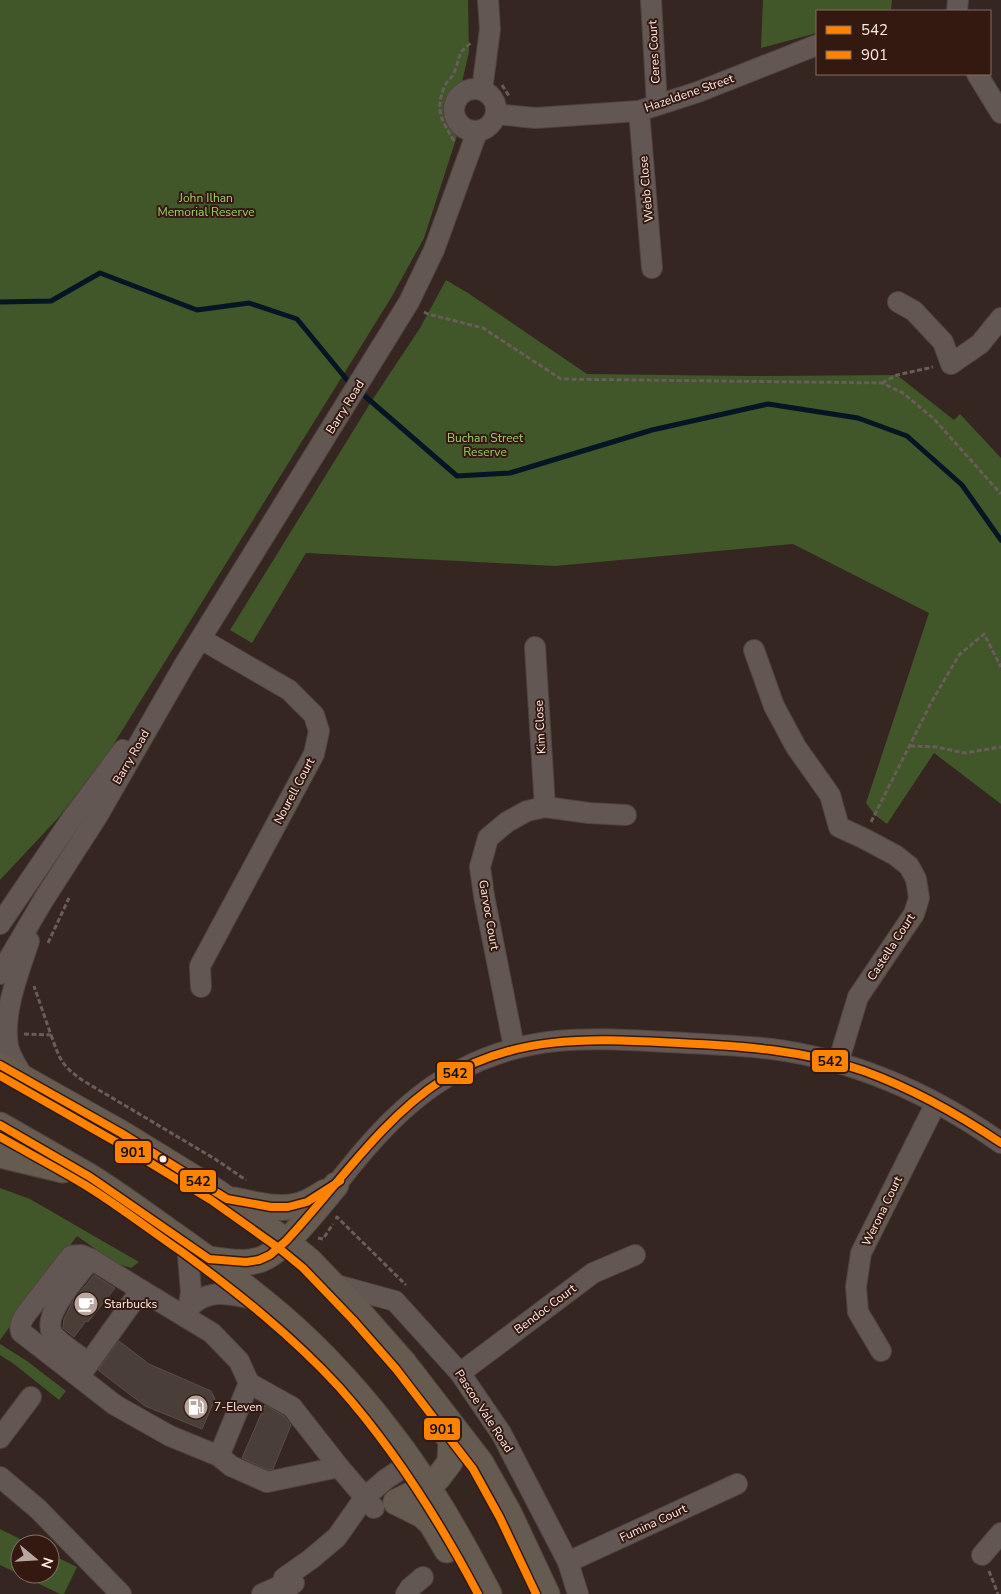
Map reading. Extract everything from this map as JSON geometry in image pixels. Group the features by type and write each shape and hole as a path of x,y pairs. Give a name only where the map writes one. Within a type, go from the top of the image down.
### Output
{"main road":[{"name":"Pascoe Vale Road","path":"0,1065 121,1133 227,1199 286,1240 310,1261 360,1313 404,1363 481,1463 509,1513 547,1594"},
{"path":"0,1125 90,1177 209,1259 293,1326 348,1383 390,1432 412,1462 463,1544 489,1594"},
{"path":"0,1155 90,1177"},
{"path":"227,1199 271,1207 288,1207 307,1202 336,1185"},
{"path":"209,1259 246,1262 270,1256 336,1185"},
{"path":"310,1261 315,1230 336,1185"},
{"path":"378,1502 428,1486 438,1478 450,1462 451,1441 432,1413 404,1363"},
{"path":"412,1462 425,1454 442,1449 450,1449 466,1454 481,1463"},
{"path":"378,1502 422,1515 431,1523 470,1594"}],"street":[{"path":"482,90 490,29 488,0"},
{"name":"Ceres Court","path":"648,108 651,0"},
{"name":"Hazeldene Street","path":"496,114 535,118 648,108 698,92 816,45"},
{"path":"978,75 1001,113"},
{"path":"475,89 482,90 492,97 496,114 489,126 477,132 463,129 458,124 453,111 454,104 462,93 475,89"},
{"name":"Webb Close","path":"648,108 652,268"},
{"name":"Barry Road","path":"0,974 44,899 98,815 200,638 409,302 434,250 477,132"},
{"path":"898,302 914,312 943,342 951,364 980,344 1001,318"},
{"name":"Nourell Court","path":"200,638 289,690 314,714 319,731 314,754 200,966 201,987"},
{"name":"Kim Close","path":"535,647 545,807"},
{"name":"Castella Court","path":"754,650 774,706 796,747 830,795 839,827 895,855 909,866 916,879 919,898 914,914 858,997 838,1064"},
{"name":"Barry Road","path":"0,924 73,817 183,667"},
{"name":"Garvoc Court","path":"514,1048 480,867 488,838 520,814 545,807 589,813 626,815"},
{"path":"23,1077 8,1048 7,1032 11,1001 44,899"},
{"path":"336,1185 381,1132 432,1087 459,1070 514,1048 571,1039 618,1039 732,1045 773,1049 838,1064 875,1075 936,1103 964,1118 1001,1144"},
{"name":"Werona Court","path":"881,1351 858,1312 856,1287 861,1253 936,1103"},
{"path":"186,1244 192,1292 186,1310"},
{"path":"84,1370 21,1332 20,1328 26,1314 71,1256 81,1255 91,1259 141,1290 186,1310 239,1360 249,1383 292,1407 339,1468 378,1502"},
{"name":"Bendoc Court","path":"460,1373 593,1273 635,1255"},
{"path":"91,1259 56,1305 51,1316 51,1332 116,1404 170,1436 219,1456 231,1466 267,1482 339,1468"},
{"name":"Pascoe Vale Road","path":"333,1284 394,1302 460,1373 501,1433 568,1562 578,1594"},
{"path":"84,1370 141,1290"},
{"path":"186,1310 203,1297 215,1294 233,1293 264,1302"},
{"path":"219,1456 249,1383"},
{"path":"0,1438 31,1397"},
{"path":"263,1594 282,1585 284,1578 311,1559 378,1502 386,1479 412,1462"},
{"path":"0,1477 38,1509 121,1594"},
{"name":"Fumina Court","path":"568,1562 737,1484"},
{"path":"982,1555 1001,1533"},
{"path":"406,1594 423,1577"}],"path":[{"path":"454,74 443,88 438,110 444,125 454,141 452,161 460,176"},
{"path":"409,302 428,314 483,328 561,379 882,384 902,393 934,419 1001,494"},
{"path":"882,384 897,375 951,364"},
{"path":"863,838 932,701 959,655 984,634 1001,667"},
{"path":"910,746 936,747 965,753 1001,746"},
{"path":"47,946 70,896"},
{"path":"7,1032 51,1035 34,986 34,978"},
{"path":"982,1555 998,1594"}],"green space":[{"name":"John Ilhan Memorial Reserve","path":"0,0 468,0 469,52 462,82 448,100 446,114 457,136 424,238 391,298 110,750 59,817 0,880"},
{"path":"763,0 892,0 891,10 816,10 816,33 761,48"},
{"name":"Buchan Street Reserve","path":"446,280 587,374 897,375 954,420 960,414 1001,458 1001,804 934,753 887,824 875,815 866,803 929,613 793,544 555,566 306,553 252,643 230,630 371,402 420,328"},
{"path":"0,1188 30,1199 139,1262 131,1268 115,1263 77,1236 0,1340"},
{"path":"0,1344 27,1361 66,1391 59,1400 0,1355"},
{"path":"0,1529 10,1534 10,1570 0,1565"},
{"path":"60,1559 77,1567 64,1594 60,1594 39,1584 60,1584"}],"building":[{"name":"Starbucks","path":"94,1275 115,1288 74,1337 63,1328 64,1319 73,1301"},
{"path":"119,1341 149,1364 211,1391 215,1399 202,1429 145,1406 98,1370"},
{"path":"265,1405 284,1416 291,1425 273,1469 268,1470 242,1458"}],"waterway":[{"path":"0,302 51,301 100,273 197,310 249,303 297,319 352,386"},
{"path":"359,391 457,476 510,473 652,430 768,404 858,418 907,436 962,485 1001,540"}],"transit line":[{"name":"542","path":"0,1125 90,1177 209,1259 246,1262 259,1260 270,1255 286,1241 398,1115 442,1080 470,1065 499,1054 557,1042 617,1040 703,1044 773,1050 819,1058 864,1071 918,1094 952,1112 1001,1143"},
{"name":"542","path":"0,1065 121,1133 227,1199 271,1207 288,1207 307,1202 340,1181"},
{"name":"901","path":"0,1076 116,1142 211,1200 280,1249 303,1268 353,1320 396,1369 473,1469 500,1518 536,1594"},
{"name":"901","path":"0,1137 98,1193 182,1252 224,1283 303,1350 359,1411 415,1486 448,1539 478,1594"}],"place":[{"name":"Starbucks","path":"86,1304"},
{"name":"7-Eleven","path":"196,1407"}]}
